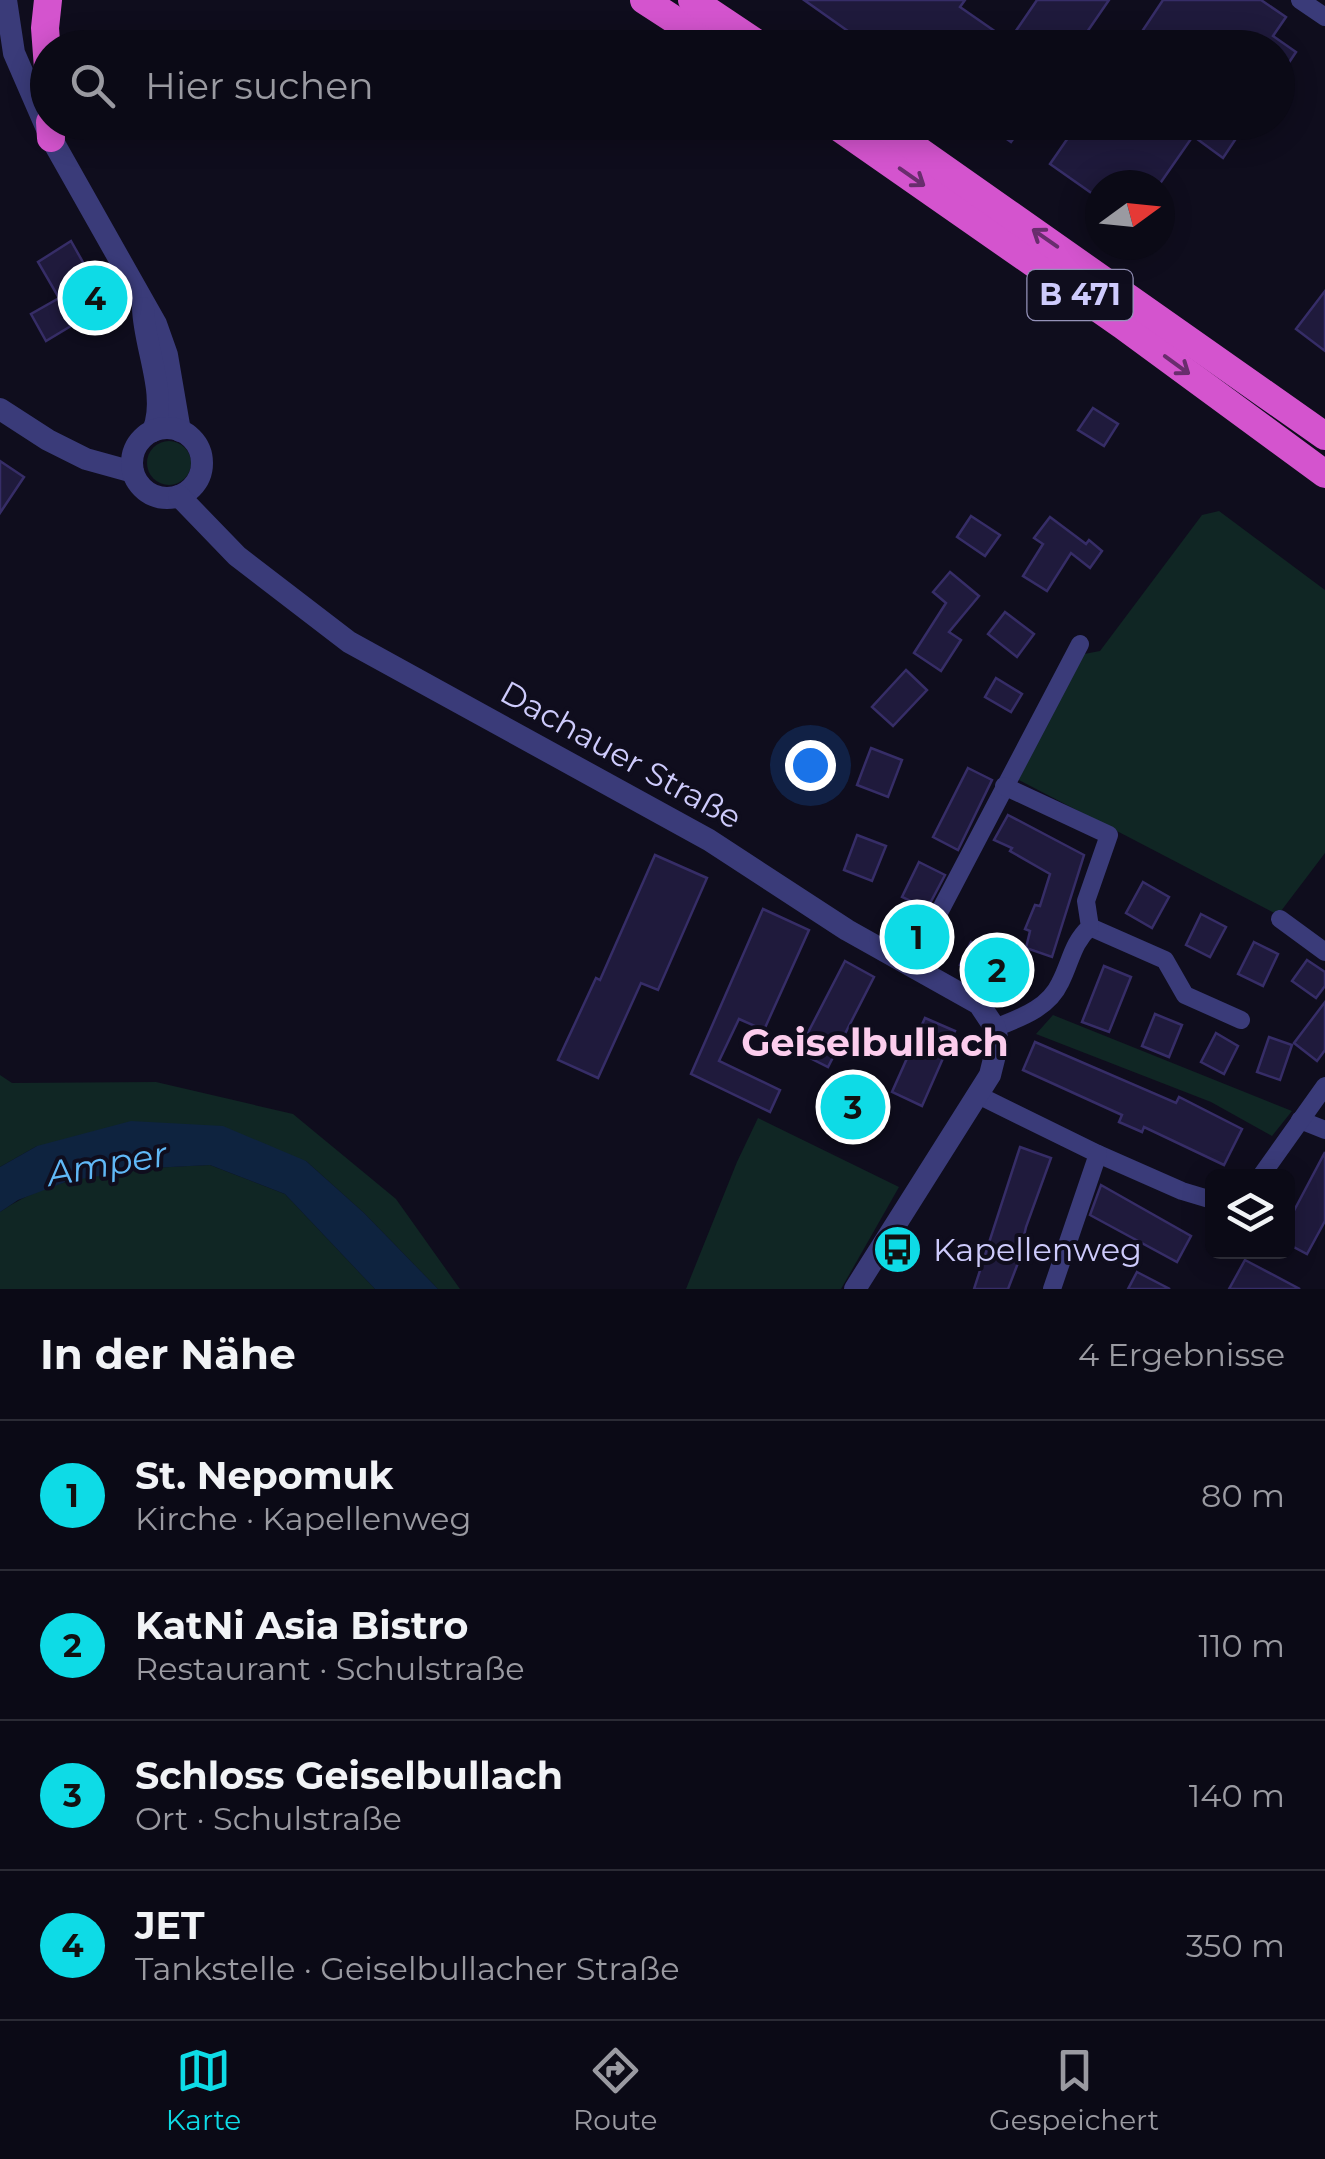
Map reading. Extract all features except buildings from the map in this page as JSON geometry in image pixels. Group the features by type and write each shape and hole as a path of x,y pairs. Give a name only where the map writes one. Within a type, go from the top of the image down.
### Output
{"highway":[{"path":"44,30 48,0"},
{"path":"644,0 690,30"},
{"path":"692,0 737,30"},
{"name":"B 471","path":"857,140 1122,325 1325,474"},
{"name":"B 471","path":"904,140 1325,436"}],"street":[{"path":"6,0 14,53 30,87"},
{"path":"1300,0 1325,17"},
{"path":"55,140 156,324 167,356 180,431"},
{"path":"133,472 136,448 153,431 158,418 142,300"},
{"name":"Dachauer Straße","path":"0,409 86,459 133,472 145,491 156,496 186,492 236,556 349,642 709,840 847,930 979,1004 995,1028"},
{"path":"153,431 180,431 197,445 201,456 199,478 186,492"},
{"name":"Dachauer Straße","path":"48,440 113,449 136,448"},
{"path":"932,926 1080,644"},
{"path":"1004,786 1109,835 1086,900 1090,927"},
{"path":"1280,919 1325,952"},
{"path":"1090,927 1165,960 1184,995 1241,1020"},
{"path":"855,1289 978,1095 997,1058 995,1028 1037,1009 1050,998 1060,984 1077,938 1090,927"},
{"path":"1266,1169 1325,1086"},
{"path":"978,1095 1098,1154 1205,1198"},
{"path":"1300,1120 1325,1130"},
{"path":"1052,1289 1098,1154"}],"green space":[{"path":"169,441 185,447 191,463 185,479 169,485 153,479 147,463 153,447"},
{"path":"1219,511 1325,590 1325,853 1278,915 1015,778 1079,655 1100,651 1202,515"},
{"path":"1053,1015 1292,1111 1272,1136 1211,1102 1036,1034"},
{"path":"0,1075 12,1083 156,1082 293,1114 396,1199 460,1289 438,1289 364,1213 306,1161 37,1146 0,1167"},
{"path":"758,1118 899,1187 841,1289 686,1289"},
{"path":"210,1165 285,1194 375,1289 0,1289 0,1212 23,1198 101,1174"}],"water":[{"name":"Amper","path":"131,1121 223,1126 306,1161 364,1213 438,1289 375,1289 285,1194 210,1165 151,1168 68,1181 18,1200 0,1212 0,1167 37,1146"}],"place":[{"name":"JET","path":"95,298"},
{"name":"St. Nepomuk","path":"917,937"},
{"name":"KatNi Asia Bistro","path":"997,970"},
{"name":"Schloss Geiselbullach","path":"853,1107"},
{"name":"Kapellenweg","path":"898,1250"}],"district":[{"name":"Geiselbullach","path":"875,1043"}]}
